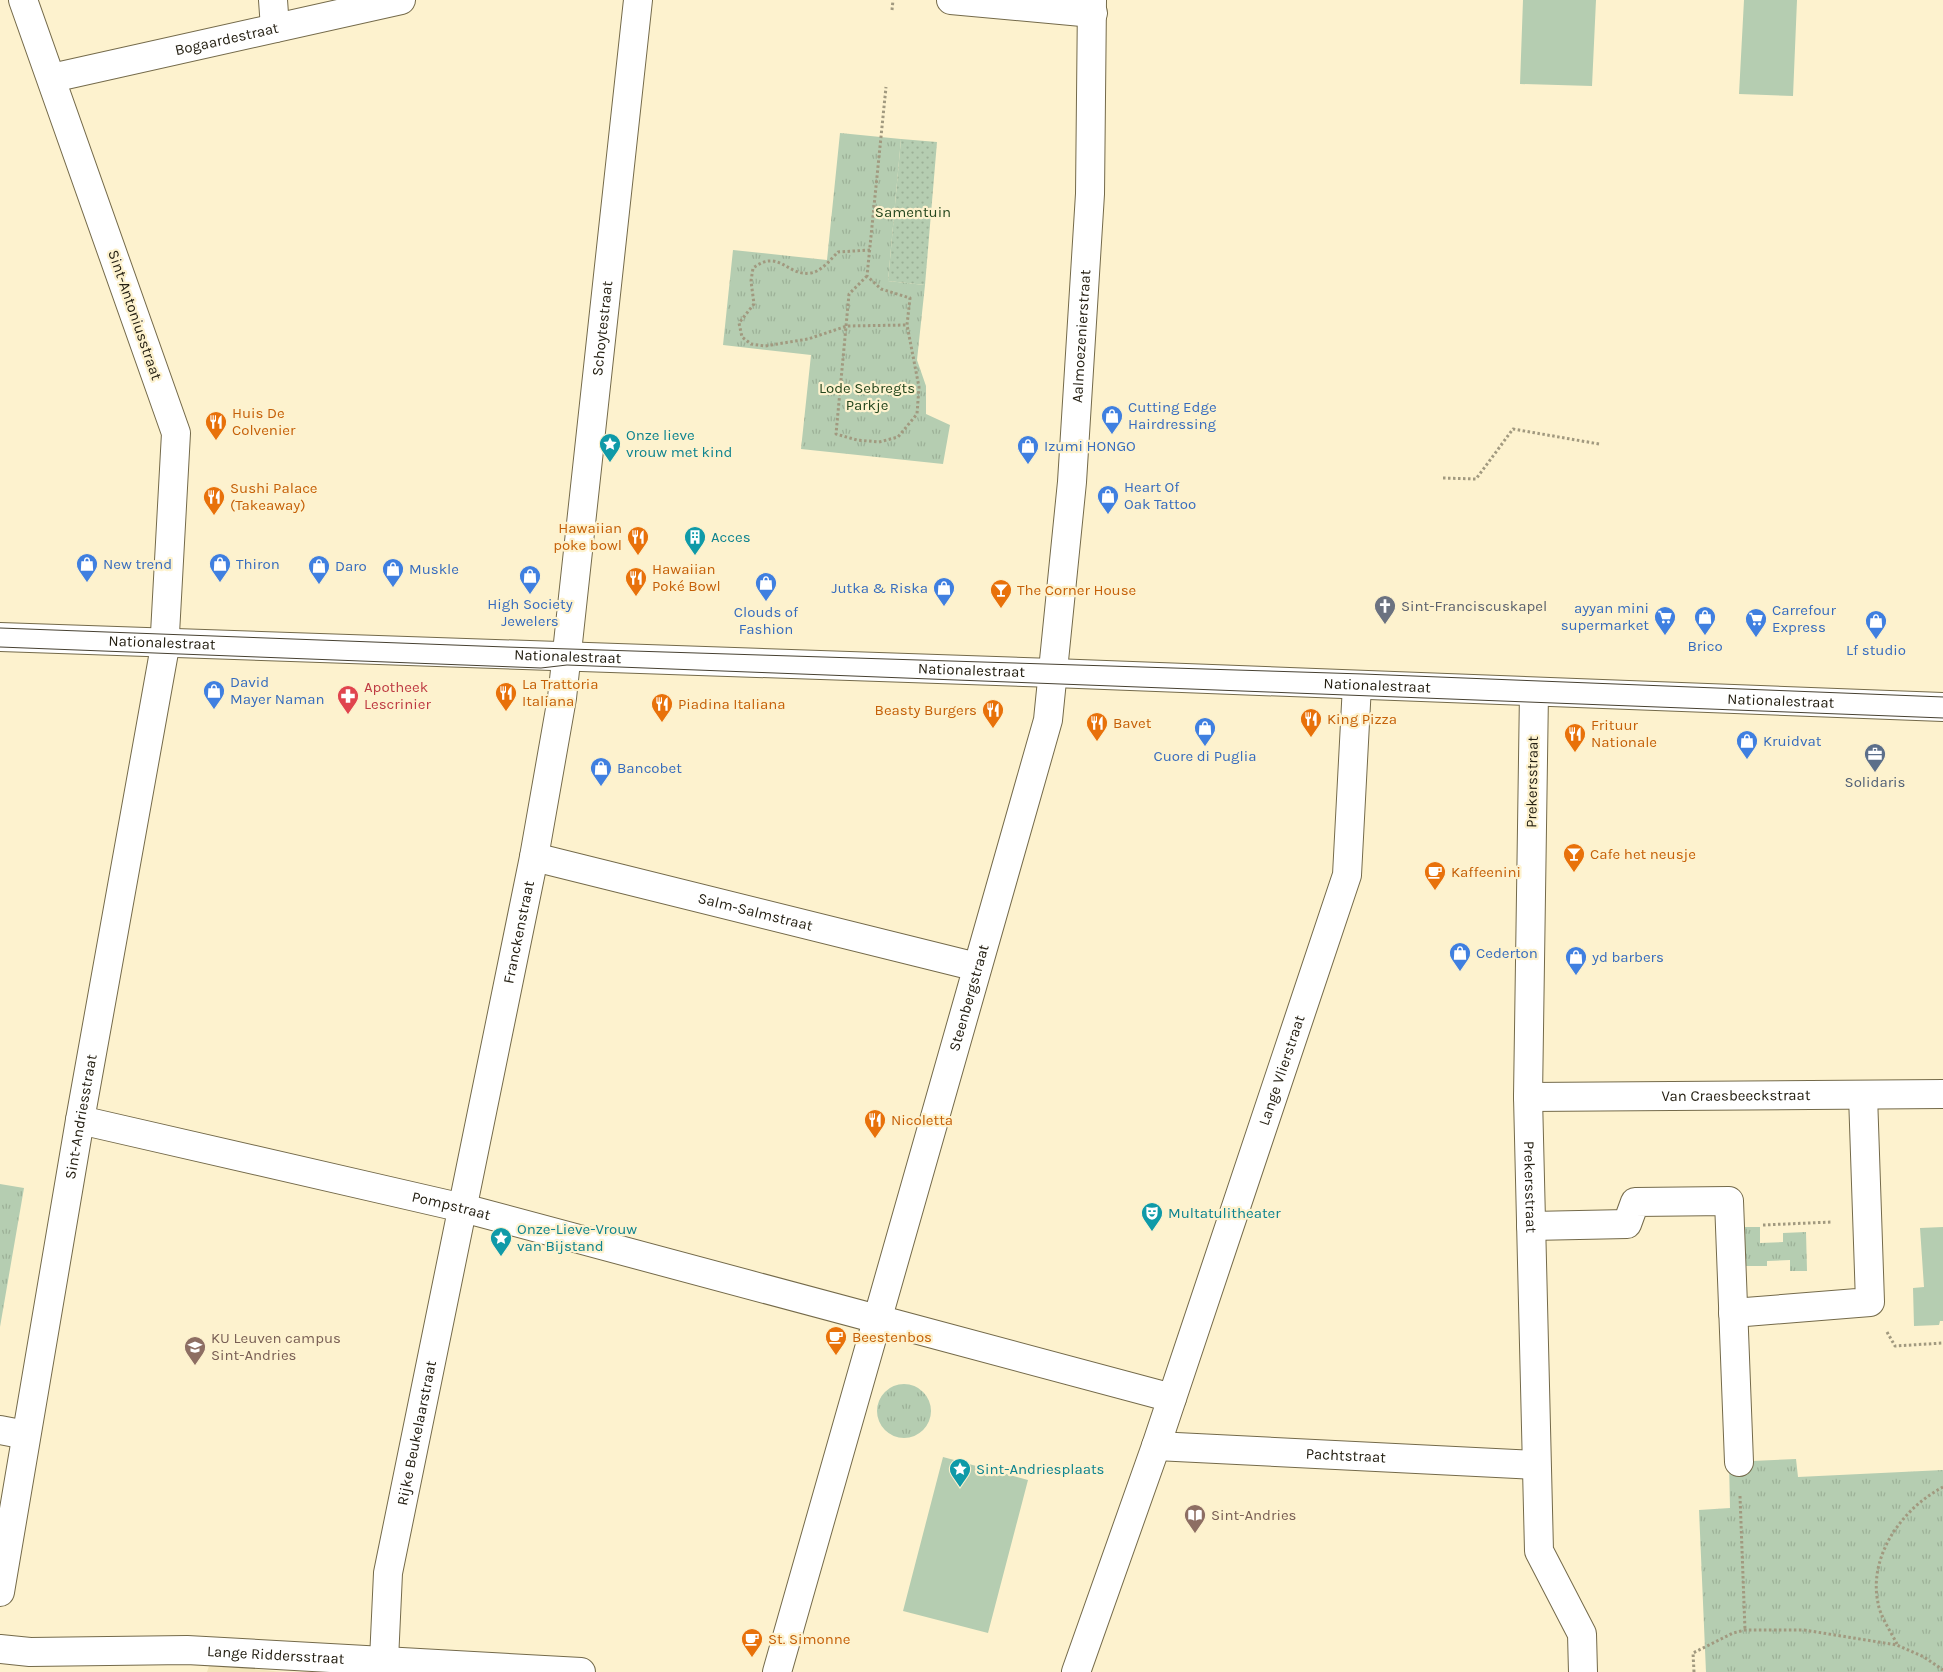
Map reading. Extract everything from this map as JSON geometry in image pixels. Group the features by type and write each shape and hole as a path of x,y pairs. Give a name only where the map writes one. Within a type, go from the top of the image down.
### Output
{"street":[{"name":"Sint-Antoniusstraat","path":"23,0 176,433 166,642"},
{"path":"273,0 275,28"},
{"name":"Bogaardestraat","path":"52,78 401,0"},
{"name":"Schoytestraat","path":"567,656 638,0"},
{"path":"951,0 1092,6"},
{"name":"Aalmoezenierstraat","path":"1053,673 1072,482 1090,194 1092,6"},
{"name":"Nationalestraat","path":"0,637 1053,673 1943,707"},
{"name":"Sint-Andriesstraat","path":"0,1592 13,1432 80,1120 166,642"},
{"name":"Franckenstraat","path":"463,1208 534,857 562,698 567,656"},
{"name":"Steenbergstraat","path":"877,1320 1048,720 1053,673"},
{"name":"Lange Vlierstraat","path":"1156,1446 1347,875 1357,684"},
{"name":"Prekersstraat","path":"1534,692 1528,1097 1539,1551 1582,1634 1584,1672"},
{"name":"Salm-Salmstraat","path":"534,857 977,967"},
{"name":"Van Craesbeeckstraat","path":"1528,1097 1943,1094"},
{"path":"1733,1313 1870,1302 1863,1095"},
{"name":"Pompstraat","path":"80,1120 463,1208 877,1320"},
{"path":"1531,1226 1627,1224 1635,1202 1729,1201 1739,1462"},
{"name":"Rijke Beukelaarstraat","path":"384,1660 388,1574 463,1208"},
{"path":"777,1672 877,1320 1172,1398"},
{"path":"1076,1672 1156,1446"},
{"name":"Pachtstraat","path":"1156,1446 1536,1465"},
{"name":"Lange Riddersstraat","path":"0,1650 30,1652 187,1650 581,1672"}],"path":[{"path":"892,10 893,0"},
{"path":"868,276 881,289 910,298 907,325 918,387 917,414 898,437 879,442 857,440 836,434 849,294 868,276 886,87"},
{"path":"870,250 838,252 820,269 811,273 802,273 769,259 762,261 753,268 751,281 754,304 739,323 742,337 751,344 765,346 808,339 847,326 907,325"},
{"path":"1443,478 1476,479 1513,429 1599,444"},
{"path":"1730,1227 1867,1220"},
{"path":"1870,1302 1895,1346 1943,1343"},
{"path":"1739,1462 1745,1630"},
{"path":"1897,1645 1878,1603 1877,1568 1887,1541 1906,1516 1926,1496 1943,1487"},
{"path":"1694,1672 1693,1653 1733,1633 1745,1630 1804,1630 1897,1645 1924,1657 1943,1670"}],"shaded area":[{"path":"209,1666 227,1666 283,1672 207,1672"}],"green space":[{"path":"1523,0 1596,0 1592,86 1520,84"},
{"path":"1744,0 1797,0 1793,96 1739,94"},
{"name":"Lode Sebregts Parkje","path":"840,133 901,139 888,281 925,285 917,360 926,386 926,414 950,425 943,464 801,449 811,355 723,345 733,250 827,260"},
{"name":"Samentuin","path":"901,139 937,142 925,285 888,281"},
{"path":"0,1184 24,1188 0,1327"},
{"path":"1745,1227 1760,1227 1760,1243 1783,1242 1783,1233 1806,1232 1807,1271 1790,1271 1790,1260 1767,1261 1767,1266 1732,1266 1732,1244 1745,1244"},
{"path":"1943,1227 1943,1321 1940,1321 1939,1325 1914,1326 1913,1288 1924,1287 1920,1228"},
{"path":"904,1384 914,1386 923,1392 929,1401 931,1411 929,1421 923,1430 914,1436 904,1438 894,1436 885,1430 879,1421 877,1411 879,1401 885,1392 894,1386"},
{"path":"943,1457 1028,1480 988,1633 903,1611"},
{"path":"1796,1459 1798,1477 1943,1470 1943,1672 1706,1672 1699,1510 1730,1508 1729,1462"}],"tram line":[{"path":"0,628 506,647 1363,674 1943,697"},
{"path":"0,647 541,668 567,665 1943,718"}],"place":[{"name":"Cutting Edge Hairdressing","path":"1112,435"},
{"name":"Huis De Colvenier","path":"216,441"},
{"name":"Onze lieve vrouw met kind","path":"610,463"},
{"name":"Izumi HONGO","path":"1028,465"},
{"name":"Heart Of Oak Tattoo","path":"1108,515"},
{"name":"Sushi Palace (Takeaway)","path":"214,516"},
{"name":"Hawaiian poke bowl","path":"638,556"},
{"name":"Acces","path":"695,556"},
{"name":"New trend","path":"87,583"},
{"name":"Thiron","path":"220,583"},
{"name":"Daro","path":"319,585"},
{"name":"Muskle","path":"393,588"},
{"name":"High Society Jewelers","path":"530,595"},
{"name":"Hawaiian Poké Bowl","path":"636,597"},
{"name":"Clouds of Fashion","path":"766,602"},
{"name":"Jutka & Riska","path":"944,607"},
{"name":"The Corner House","path":"1001,609"},
{"name":"Sint-Franciscuskapel","path":"1385,625"},
{"name":"ayyan mini supermarket","path":"1665,636"},
{"name":"Brico","path":"1705,636"},
{"name":"Carrefour Express","path":"1756,638"},
{"name":"Lf studio","path":"1876,640"},
{"name":"David Mayer Naman","path":"214,710"},
{"name":"La Trattoria Italiana","path":"506,712"},
{"name":"Apotheek Lescrinier","path":"348,715"},
{"name":"Piadina Italiana","path":"662,723"},
{"name":"Beasty Burgers","path":"993,729"},
{"name":"King Pizza","path":"1311,738"},
{"name":"Bavet","path":"1097,742"},
{"name":"Cuore di Puglia","path":"1205,747"},
{"name":"Frituur Nationale","path":"1575,753"},
{"name":"Kruidvat","path":"1747,760"},
{"name":"Solidaris","path":"1875,773"},
{"name":"Bancobet","path":"601,787"},
{"name":"Cafe het neusje","path":"1574,873"},
{"name":"Kaffeenini","path":"1435,891"},
{"name":"Cederton","path":"1460,972"},
{"name":"yd barbers","path":"1576,976"},
{"name":"Nicoletta","path":"875,1139"},
{"name":"Multatulitheater","path":"1152,1232"},
{"name":"Onze-Lieve-Vrouw van Bijstand","path":"501,1257"},
{"name":"Beestenbos","path":"836,1356"},
{"name":"KU Leuven campus Sint-Andries","path":"195,1366"},
{"name":"Sint-Andriesplaats","path":"960,1488"},
{"name":"Sint-Andries","path":"1195,1534"},
{"name":"St. Simonne","path":"752,1658"}]}
